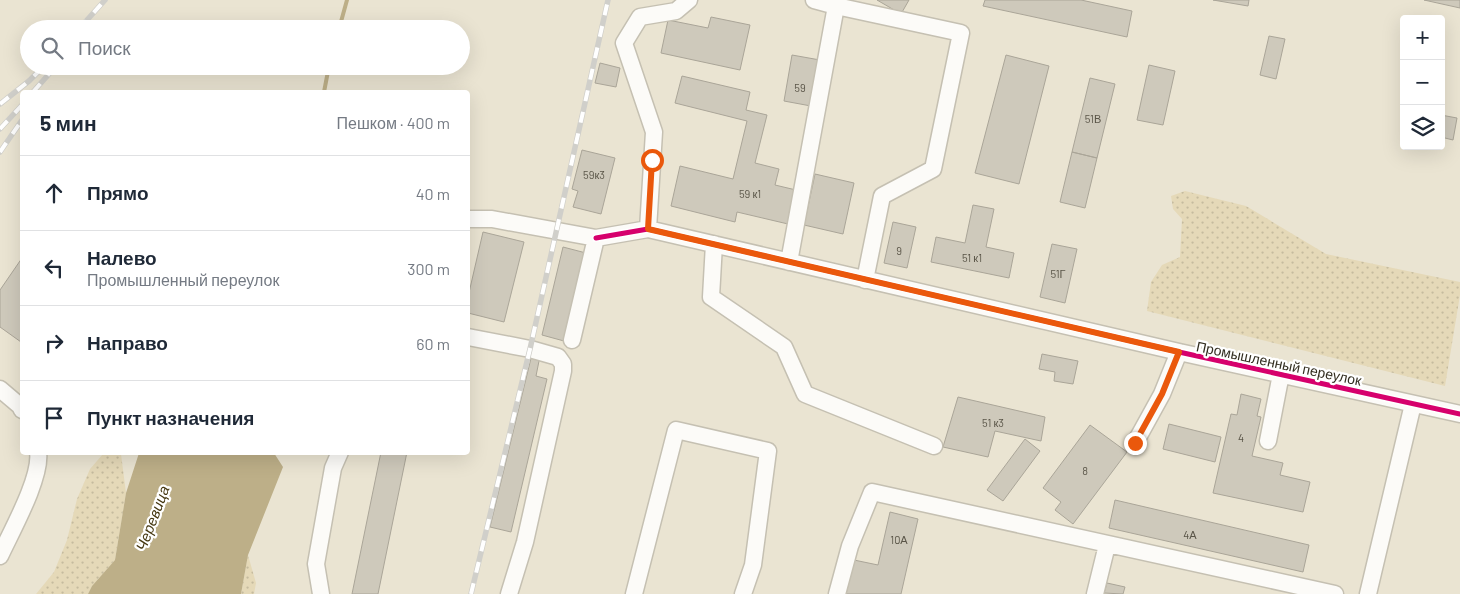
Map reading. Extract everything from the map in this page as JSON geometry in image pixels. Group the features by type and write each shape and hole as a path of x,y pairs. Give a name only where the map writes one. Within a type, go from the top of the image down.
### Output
{"street":[{"path":"648,229 654,132 624,43 640,17 676,11 689,0"},
{"path":"814,0 835,3 961,33 932,170 882,196 865,280"},
{"path":"790,262 835,3"},
{"path":"470,219 492,219 596,238 572,340"},
{"name":"Промышленный переулок","path":"596,238 648,229 1179,352 1460,414"},
{"path":"714,244 711,297 784,348 805,394 934,446"},
{"path":"470,336 558,357 563,364 525,542 509,594"},
{"path":"1135,443 1162,394 1179,352"},
{"path":"1268,441 1280,374"},
{"path":"0,389 20,406"},
{"path":"1368,594 1413,404"},
{"path":"634,594 676,430 768,451 753,565 743,594"},
{"path":"0,556 35,480 38,455"},
{"path":"321,594 316,564 333,468 339,455"},
{"path":"837,594 850,546 872,492 1335,594"},
{"path":"1094,594 1107,544"}],"shaded area":[{"path":"1185,191 1246,206 1326,254 1460,282 1460,295 1445,386 1147,311 1151,282 1162,265 1180,257 1182,219 1173,209 1171,196"},
{"path":"102,455 121,455 126,493 115,560 92,586 88,594 36,594 54,572 67,540 77,499 90,469"},
{"path":"248,555 256,583 254,594 241,594"}],"water":[{"path":"138,455 275,455 283,467 248,555 241,594 88,594 92,586 115,560 126,493"}],"building":[{"path":"877,0 909,0 901,14"},
{"path":"985,0 1081,0 1132,11 1127,37 983,6"},
{"path":"1213,0 1249,0 1248,6"},
{"path":"1424,0 1460,0 1460,8"},
{"path":"711,17 750,25 740,70 661,53 668,20 708,28"},
{"path":"1269,36 1285,39 1276,79 1260,75"},
{"path":"792,55 820,60 811,106 784,101"},
{"path":"1006,55 1049,66 1019,184 975,173"},
{"path":"600,63 620,68 616,87 595,83"},
{"path":"1149,65 1175,71 1163,125 1137,120"},
{"path":"682,76 750,92 746,110 767,115 755,163 779,169 775,185 796,190 788,224 737,212 735,222 671,206 680,166 733,179 747,121 675,103"},
{"path":"1090,78 1115,84 1097,158 1072,152"},
{"path":"1445,116 1457,118 1453,140 1445,138"},
{"path":"582,150 615,158 601,214 573,207 578,191 572,189"},
{"path":"1072,152 1097,158 1085,208 1060,202"},
{"path":"815,174 854,183 843,234 804,225"},
{"path":"973,205 994,209 986,247 1014,253 1009,278 931,262 936,237 965,243"},
{"path":"893,222 916,227 907,268 884,263"},
{"path":"483,232 524,242 504,322 470,314 470,288"},
{"path":"1052,244 1077,249 1065,303 1040,297"},
{"path":"563,247 586,253 564,341 542,335"},
{"path":"20,261 20,341 0,327 0,290"},
{"path":"532,354 540,356 536,376 547,379 511,532 490,527"},
{"path":"1042,354 1078,361 1073,384 1054,381 1055,372 1039,369"},
{"path":"1241,394 1261,399 1257,416 1261,417 1252,456 1283,463 1280,475 1310,482 1303,512 1213,493 1231,414 1237,415"},
{"path":"958,397 1045,417 1041,441 995,431 988,457 943,447"},
{"path":"1169,424 1221,437 1215,462 1163,449"},
{"path":"1090,425 1127,452 1073,524 1055,510 1061,502 1043,488"},
{"path":"1025,439 1040,451 1003,501 987,490"},
{"path":"380,455 406,455 378,594 352,594"},
{"path":"1115,500 1309,545 1303,572 1109,528"},
{"path":"890,512 918,519 901,594 846,594 854,560 878,565"},
{"path":"1107,583 1125,587 1123,594 1104,593"}],"waterway":[{"name":"Черевица","path":"341,20 347,0"},
{"name":"Черевица","path":"324,90 327,75"}],"railway":[{"path":"87,20 105,0"},
{"path":"471,594 530,349 608,0"},
{"path":"0,104 35,75"},
{"path":"35,90 48,75"},
{"path":"0,129 20,107"},
{"path":"0,152 20,123"}],"cycle path":[{"path":"596,238 648,229 1179,352 1460,414"}],"route":[{"path":"652,160 648,229 1179,352 1162,394 1135,443"}]}
